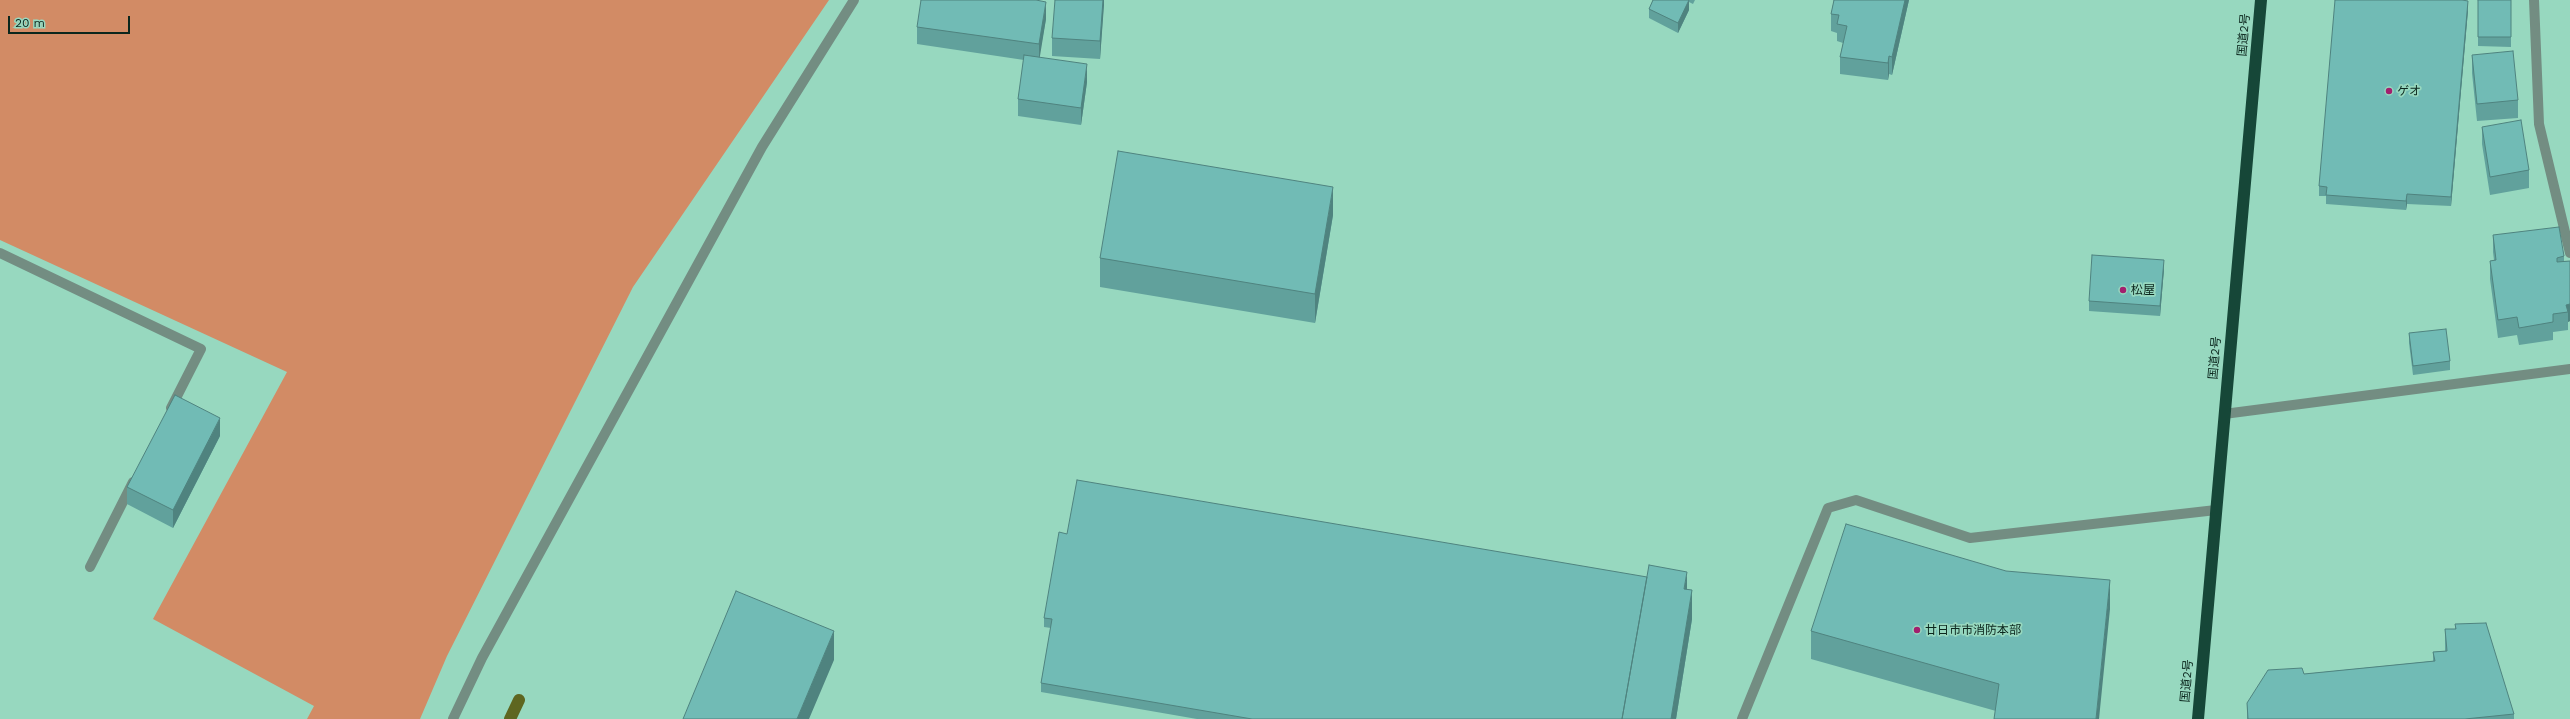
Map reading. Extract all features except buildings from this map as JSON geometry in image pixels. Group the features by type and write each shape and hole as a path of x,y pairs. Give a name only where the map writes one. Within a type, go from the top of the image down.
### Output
{"highway":[{"name":"国道2号","path":"2198,719 2261,0"}],"street":[{"path":"453,719 482,658 762,147 854,0"},
{"path":"2534,0 2539,124 2570,253"},
{"path":"0,254 201,349 165,419"},
{"path":"2224,414 2570,369"},
{"path":"90,567 136,476"},
{"path":"1742,719 1828,508 1856,500 1970,538 2216,510"}],"shaded area":[{"path":"0,0 829,0 633,287 447,656 420,719 307,719 314,706 153,619 287,372 0,240"}],"waterway":[{"path":"510,719 519,700"}],"place":[{"name":"ゲオ","path":"2389,91"},
{"name":"松屋","path":"2123,290"},
{"name":"廿日市市消防本部","path":"1917,630"}]}
